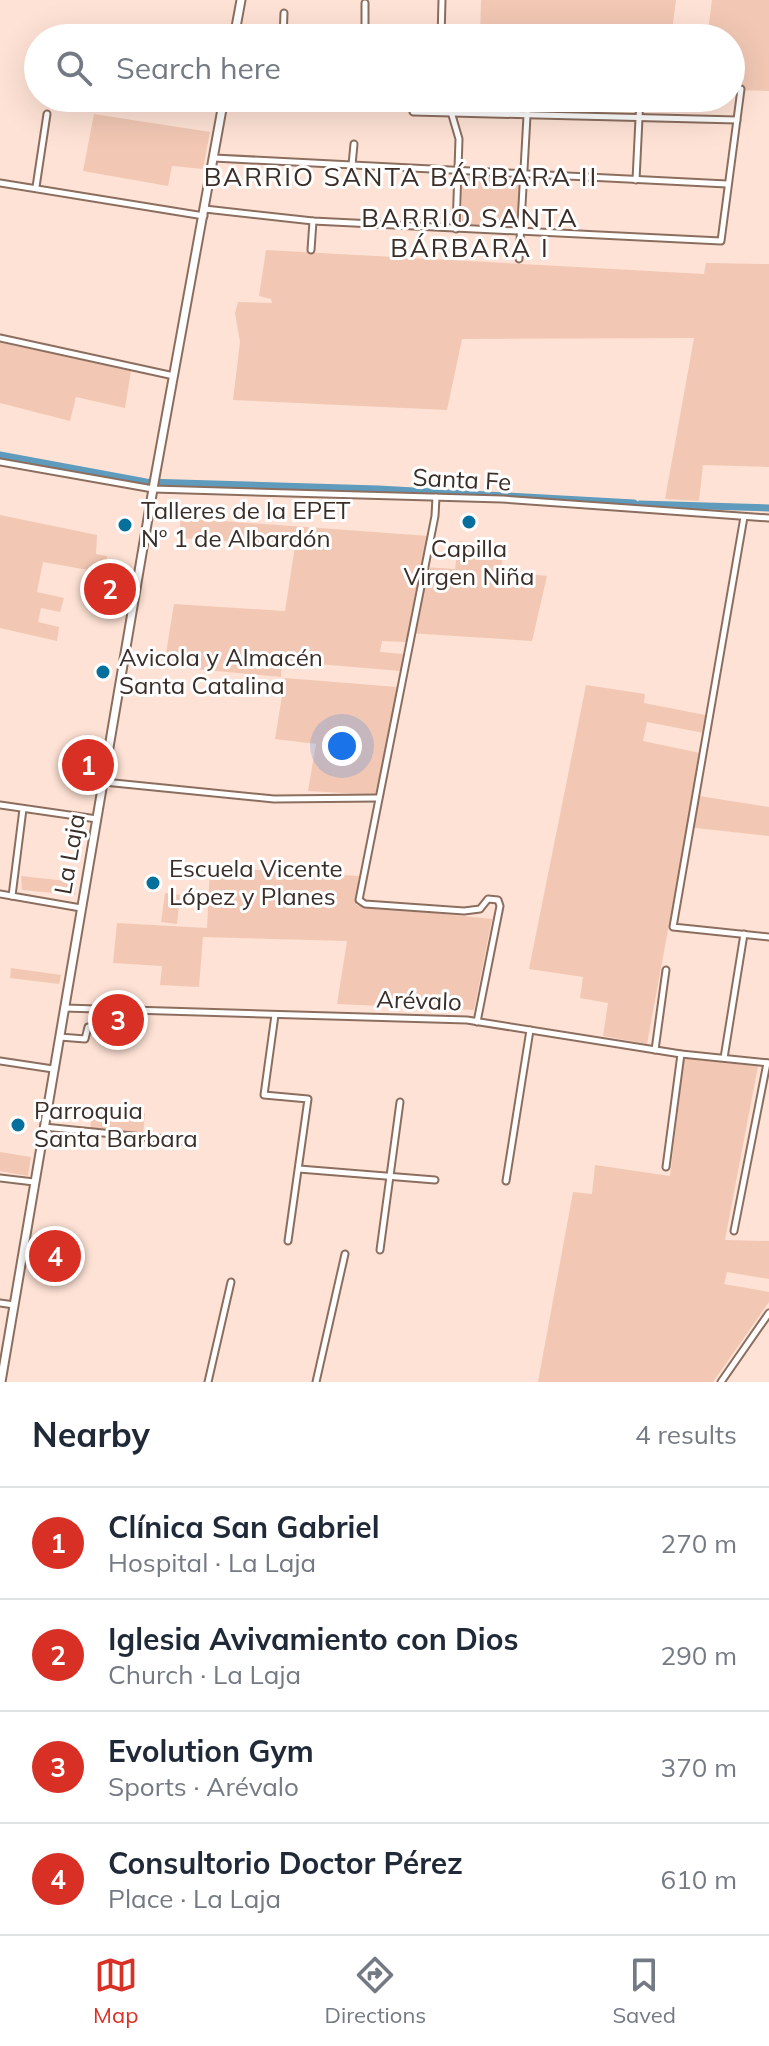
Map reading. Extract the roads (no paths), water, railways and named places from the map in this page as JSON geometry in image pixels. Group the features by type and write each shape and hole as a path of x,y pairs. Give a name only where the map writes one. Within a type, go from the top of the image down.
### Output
{"main road":[{"path":"237,24 241,0"},
{"name":"La Laja","path":"1,1382 154,485 222,112"}],"street":[{"path":"441,24 442,0"},
{"path":"365,3 365,24"},
{"path":"284,13 284,24"},
{"path":"413,112 737,120"},
{"path":"519,259 527,112"},
{"path":"636,180 639,112"},
{"path":"0,183 204,213 721,241 738,112"},
{"path":"451,113 459,139 456,229"},
{"path":"36,187 47,114"},
{"path":"352,165 354,144"},
{"path":"214,158 727,184"},
{"path":"311,250 313,221"},
{"path":"0,338 174,376"},
{"name":"Santa Fe","path":"0,462 154,485 436,497 769,518"},
{"path":"436,497 435,516 363,869 361,903 473,911 488,899 498,900 500,906 477,1022"},
{"path":"744,517 673,927 769,937"},
{"path":"104,782 274,799 378,798"},
{"path":"0,805 97,819"},
{"path":"12,896 23,809"},
{"path":"0,894 81,908"},
{"path":"724,1058 744,934"},
{"path":"655,1050 666,970"},
{"name":"Arévalo","path":"64,1008 477,1022 681,1054 768,1063"},
{"path":"275,1015 264,1095 308,1099 288,1241"},
{"path":"59,1037 85,1039 88,1027 98,1027"},
{"path":"506,1181 530,1030"},
{"path":"666,1167 681,1054"},
{"path":"0,1061 53,1069"},
{"path":"734,1231 768,1063"},
{"path":"380,1250 400,1102"},
{"path":"43,1127 192,1142"},
{"path":"299,1169 435,1180"},
{"path":"0,1178 34,1182"},
{"path":"316,1382 345,1254"},
{"path":"208,1382 231,1282"},
{"path":"0,1303 14,1305"},
{"path":"721,1382 769,1313"}],"waterway":[{"path":"0,455 146,482 378,489 634,503"},
{"path":"640,504 769,508"}],"place":[{"name":"Capilla Virgen Niña","path":"469,522"},
{"name":"Talleres de la EPET Nº 1 de Albardón","path":"125,525"},
{"name":"Iglesia Avivamiento con Dios","path":"110,589"},
{"name":"Avicola y Almacén Santa Catalina","path":"103,672"},
{"name":"Clínica San Gabriel","path":"88,765"},
{"name":"Escuela Vicente López y Planes","path":"153,883"},
{"name":"Evolution Gym","path":"118,1020"},
{"name":"Parroquia Santa Barbara","path":"18,1125"},
{"name":"Consultorio Doctor Pérez","path":"55,1256"}],"district":[{"name":"BARRIO SANTA BÁRBARA II","path":"401,177"},
{"name":"BARRIO SANTA BÁRBARA I","path":"470,233"}]}
